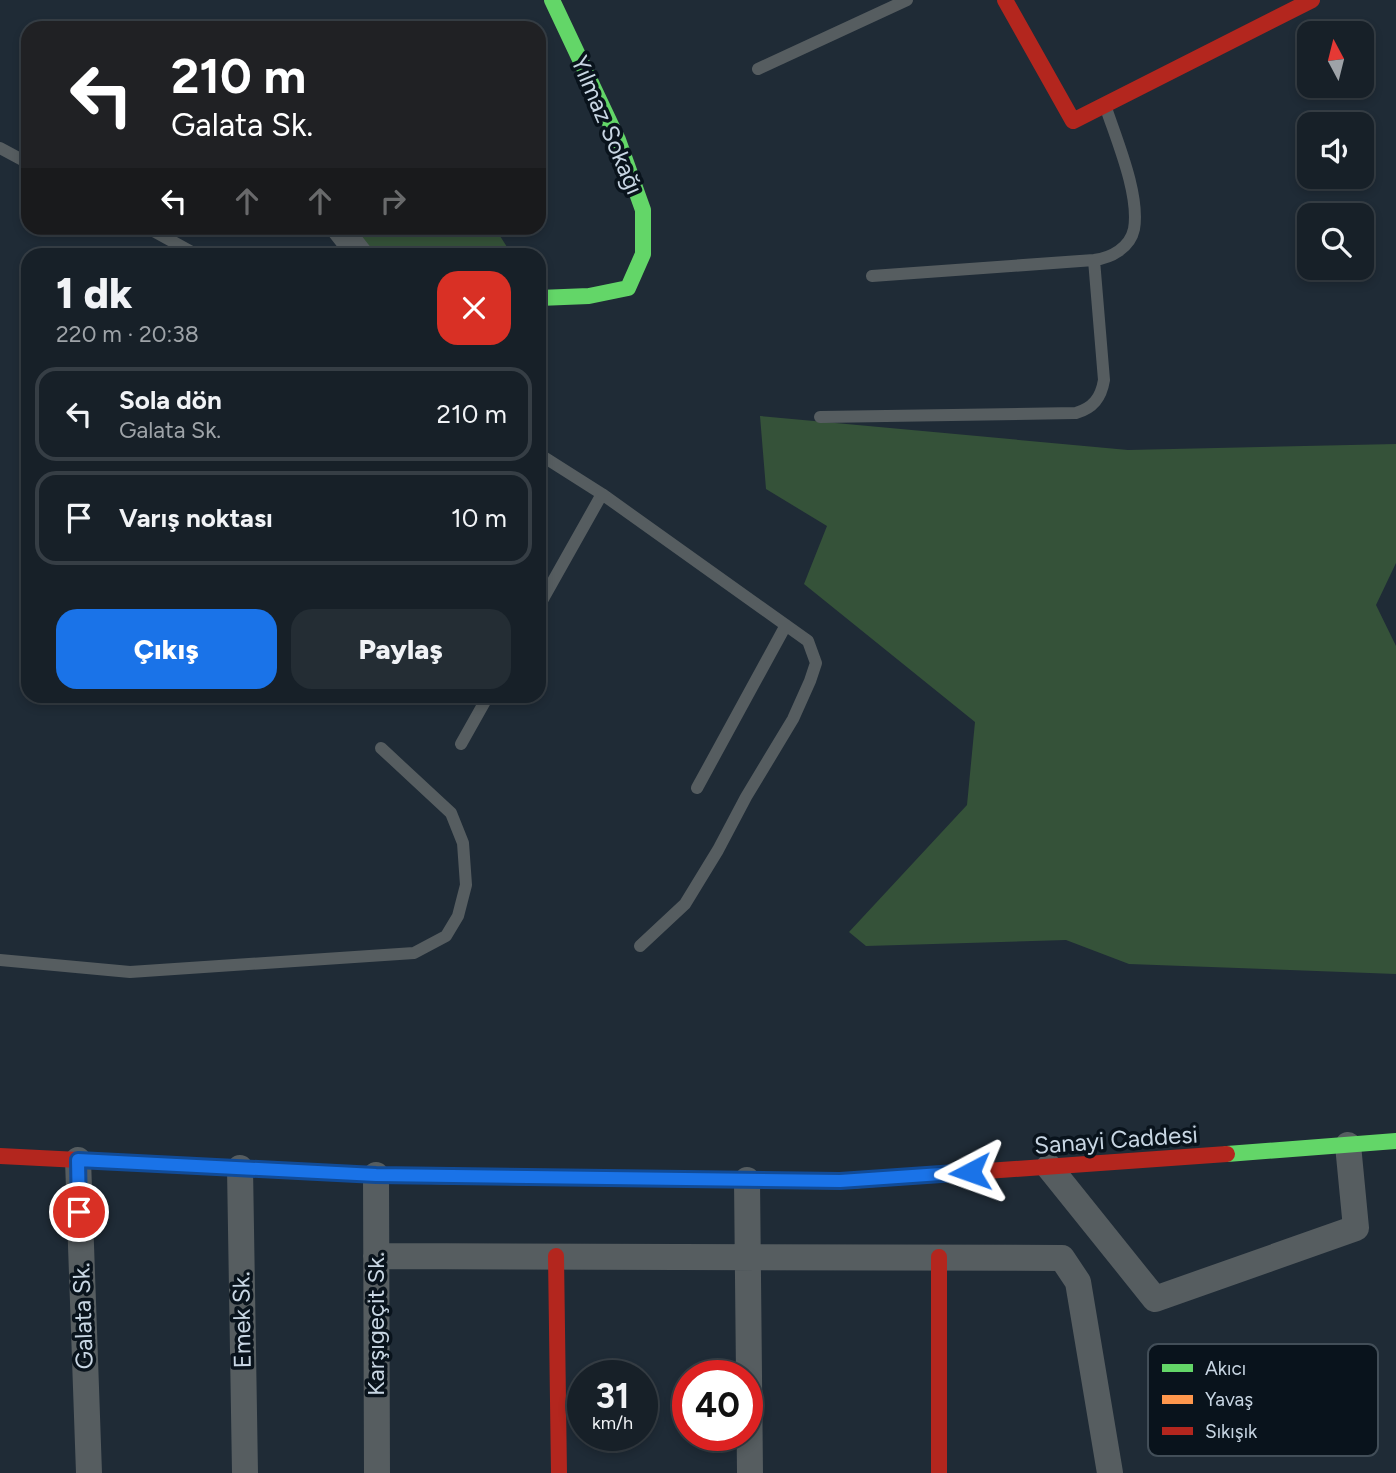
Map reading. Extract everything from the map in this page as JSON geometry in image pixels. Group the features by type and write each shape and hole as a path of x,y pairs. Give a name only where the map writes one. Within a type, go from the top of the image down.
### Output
{"street":[{"name":"Yılmaz Sokağı","path":"546,298 589,296 628,288 643,254 643,210 618,141 552,0"},
{"path":"1005,0 1073,121 1312,0"},
{"name":"Sanayi Caddesi","path":"0,1156 376,1175 840,1181 1396,1141"},
{"path":"1049,1167 1155,1299 1356,1228 1348,1145"},
{"name":"Galata Sk.","path":"78,1160 89,1473"},
{"name":"Emek Sk.","path":"240,1168 245,1473"},
{"name":"Karşıgeçit Sk.","path":"376,1175 377,1473"},
{"path":"747,1180 750,1473"},
{"path":"376,1256 1062,1258 1078,1282 1110,1473"},
{"path":"556,1256 559,1473"},
{"path":"939,1257 939,1473"}],"lane":[{"path":"758,69 907,0"},
{"path":"872,276 1094,260 1120,250 1133,231 1134,208 1127,173 1105,104"},
{"path":"0,148 21,159"},
{"path":"161,235 184,248"},
{"path":"820,417 1076,414 1091,407 1102,391 1104,380 1094,260"},
{"path":"546,458 602,494 808,641 816,663 793,719 746,797 719,850 685,904 640,946"},
{"path":"546,594 602,494"},
{"path":"697,788 786,625"},
{"path":"461,744 484,703"},
{"path":"0,960 130,972 414,953 446,936 458,916 466,885 463,843 451,813 381,748"}],"green space":[{"path":"354,235 499,235 508,248 365,248"},
{"path":"760,416 1128,450 1396,444 1396,563 1376,605 1396,646 1396,974 1129,964 1066,940 866,946 849,932 967,805 975,722 804,584 827,526 766,489"}],"traffic: fast":[{"path":"546,298 589,296 628,288 643,254 643,210 618,140 552,0"},
{"path":"1227,1154 1396,1141"}],"traffic: slow":[{"path":"431,1176 861,1180"}],"traffic: jam":[{"path":"1005,0 1073,121 1312,0"},
{"path":"861,1180 1227,1154"},
{"path":"0,1156 431,1176"},
{"path":"556,1256 559,1473"},
{"path":"939,1257 939,1473"}],"route":[{"path":"79,1212 78,1160 376,1175 840,1181 970,1172"}]}
